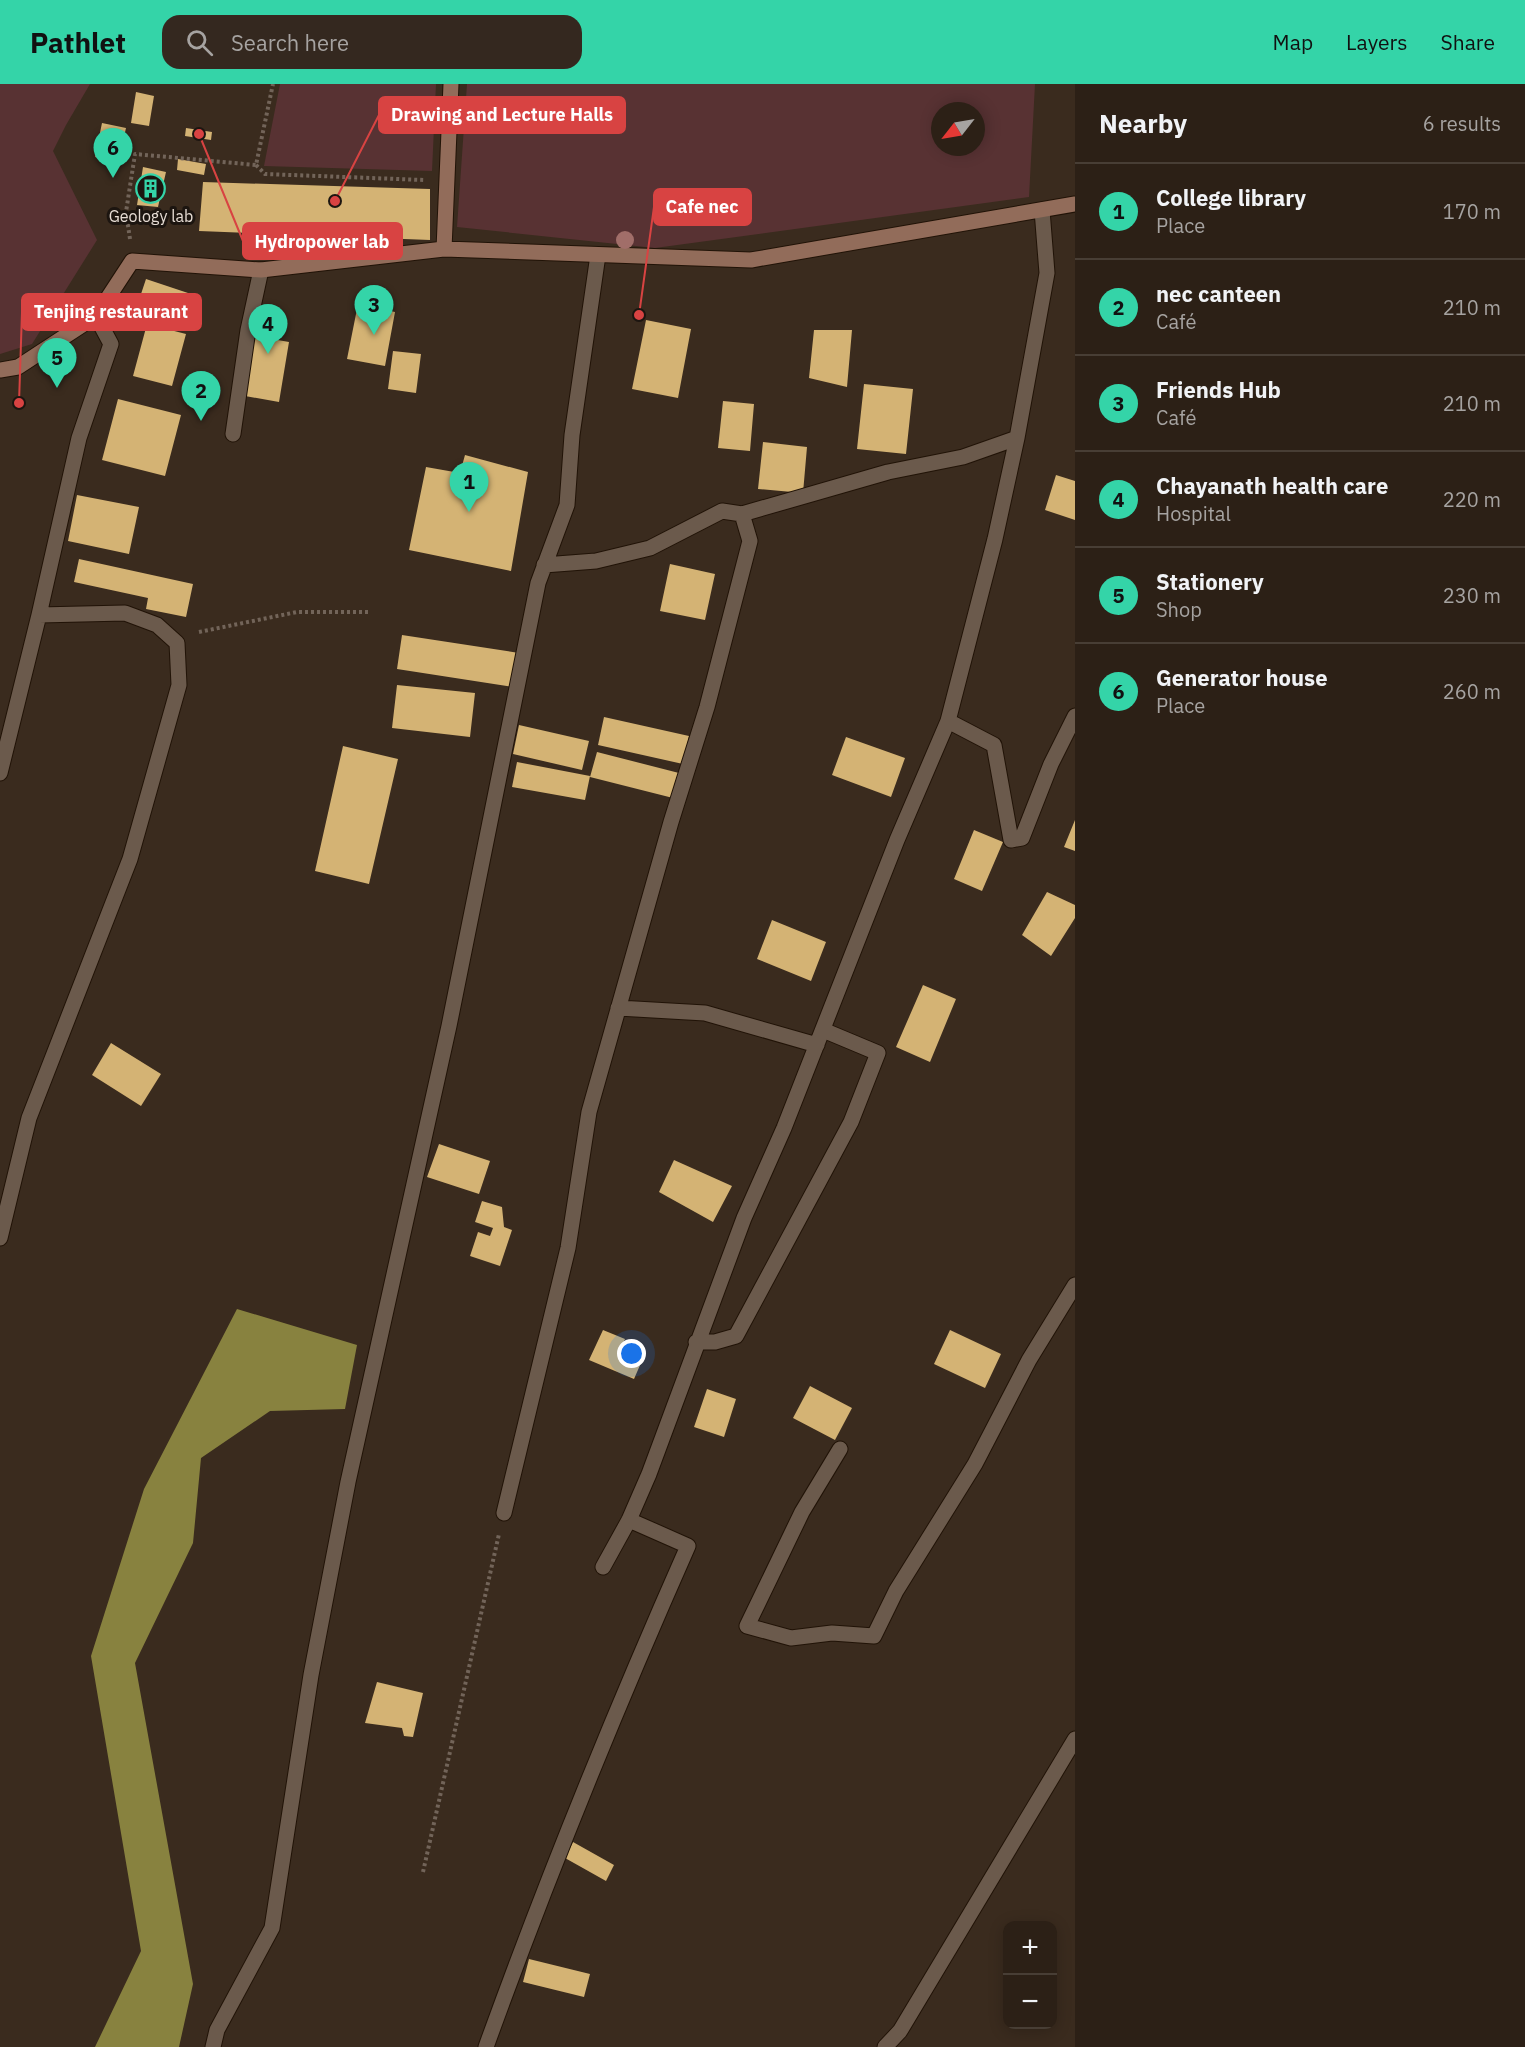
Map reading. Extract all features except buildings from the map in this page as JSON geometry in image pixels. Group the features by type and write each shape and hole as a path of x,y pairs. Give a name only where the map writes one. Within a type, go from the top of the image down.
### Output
{"street":[{"path":"444,249 451,84"},
{"path":"0,370 18,367 96,316 132,261 261,270 444,249 751,260 1075,204"},
{"path":"603,1567 629,1520 649,1474 696,1342 744,1218 817,1045 897,840 948,721 995,539 1017,438 1047,273 1042,210"},
{"path":"213,2047 217,2030 272,1928 311,1675 348,1482 444,1049 538,583 567,505 572,435 598,255"},
{"path":"233,434 248,330 261,270"},
{"path":"0,773 79,438 111,344 96,316"},
{"path":"544,565 596,561 650,548 722,511 742,514 888,472 963,457 1017,438"},
{"path":"504,1513 568,1248 589,1112 730,621 750,540 742,514"},
{"path":"0,1238 29,1118 130,859 179,685 177,643 157,625 124,613 39,615"},
{"path":"948,721 994,744 1011,840 1022,838 1051,764 1075,716"},
{"path":"618,1008 705,1013 817,1045"},
{"path":"696,1342 715,1342 736,1336 851,1122 878,1053 823,1030"},
{"path":"840,1449 802,1512 747,1626 790,1638 832,1633 874,1636 896,1591 975,1464 1029,1360 1075,1285"},
{"path":"486,2047 635,1666 688,1546 629,1520"},
{"path":"885,2047 900,2031 1075,1739"}],"path":[{"path":"256,165 273,84"},
{"path":"132,261 126,212 135,154 256,165 266,174 446,181"},
{"path":"177,643 205,629 297,612 370,612"},
{"path":"423,1872 504,1513"}],"shaded area":[{"path":"0,84 90,84 53,151 97,240 32,344 0,354"},
{"path":"280,84 436,84 432,171 264,166"},
{"path":"467,84 1035,84 1029,197 655,248 457,227"},
{"path":"237,1309 357,1345 345,1409 270,1411 201,1458 193,1543 135,1663 193,1984 179,2047 95,2047 141,1951 91,1656 144,1489"}],"place":[{"name":"Hydropower lab","path":"199,134"},
{"name":"Generator house","path":"113,178"},
{"name":"Geology lab","path":"151,188"},
{"name":"Drawing and Lecture Halls","path":"335,201"},
{"name":"Cafe nec","path":"639,315"},
{"name":"Friends Hub","path":"374,335"},
{"name":"Chayanath health care","path":"268,354"},
{"name":"Stationery","path":"57,388"},
{"name":"Tenjing restaurant","path":"19,403"},
{"name":"nec canteen","path":"201,421"},
{"name":"College library","path":"469,512"}]}
